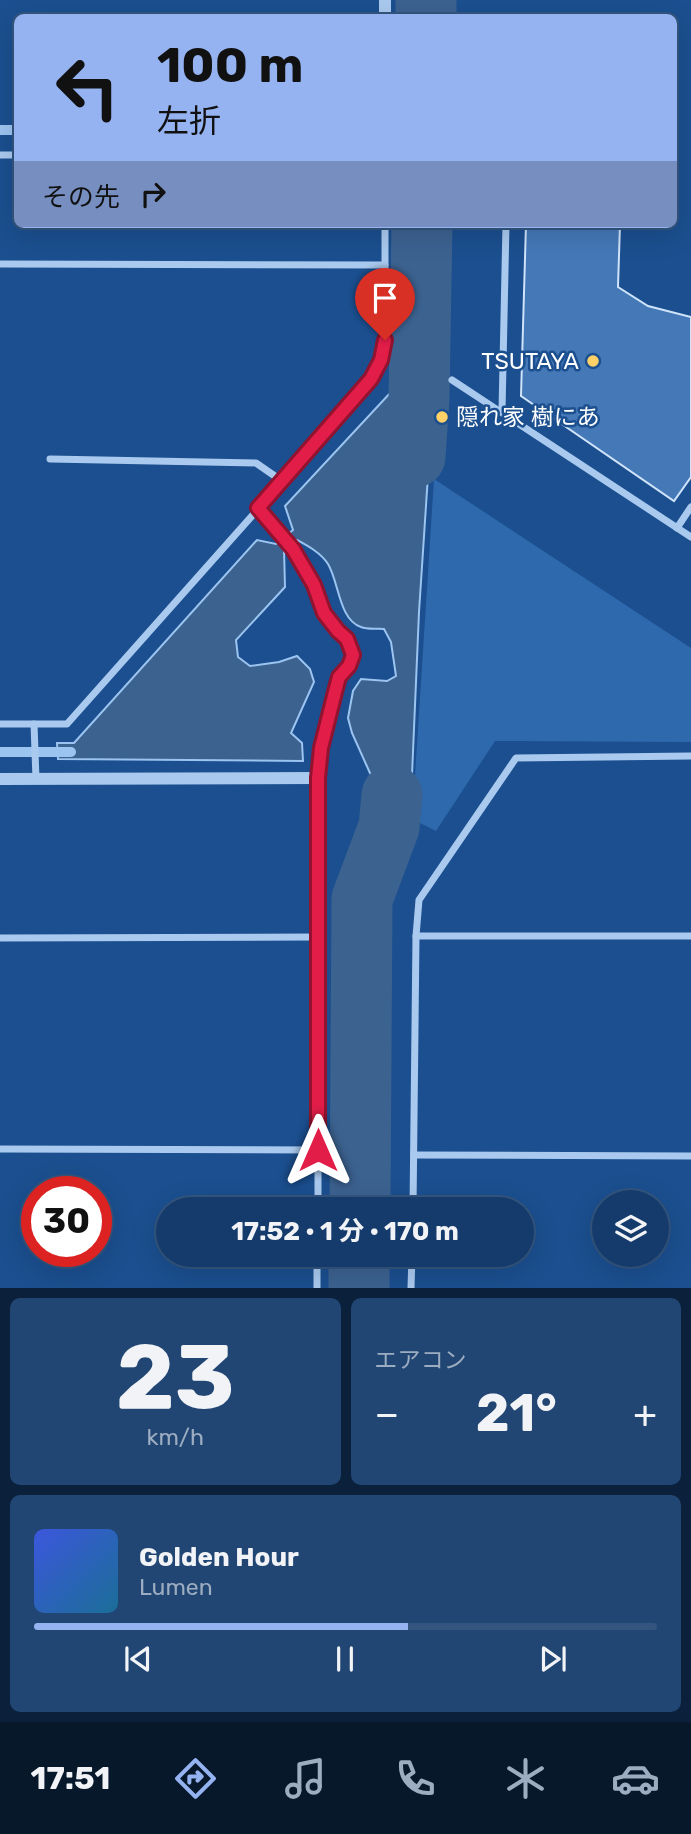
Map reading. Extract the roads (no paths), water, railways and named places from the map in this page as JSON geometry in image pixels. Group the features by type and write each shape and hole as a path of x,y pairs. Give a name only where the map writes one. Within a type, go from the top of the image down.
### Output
{"street":[{"path":"0,724 66,724 371,379 381,360 385,340 385,228"},
{"path":"502,411 506,228"},
{"path":"0,264 385,265"},
{"path":"452,380 691,537"},
{"path":"50,459 256,463 282,481"},
{"path":"258,508 293,549 314,585 324,613 347,639 353,655 349,666 339,677 321,748 318,778 317,1197"},
{"path":"677,528 691,508"},
{"path":"34,724 36,779"},
{"path":"412,1197 416,936 419,900 516,758 691,756"},
{"path":"0,779 318,778"},
{"path":"416,936 691,936"},
{"path":"0,938 318,937"},
{"path":"0,1149 318,1150"},
{"path":"414,1156 691,1156"},
{"path":"317,1267 317,1288"},
{"path":"411,1288 412,1267"}],"waterway":[{"path":"426,0 426,14"},
{"path":"0,130 14,130"},
{"path":"415,457 419,398 422,228"},
{"path":"0,752 71,752"},
{"path":"360,1197 362,899 389,827 392,795"},
{"path":"359,1267 359,1288"}],"place":[{"name":"TSUTAYA","path":"593,361"},
{"name":"隠れ家 樹にあ","path":"442,417"}]}
